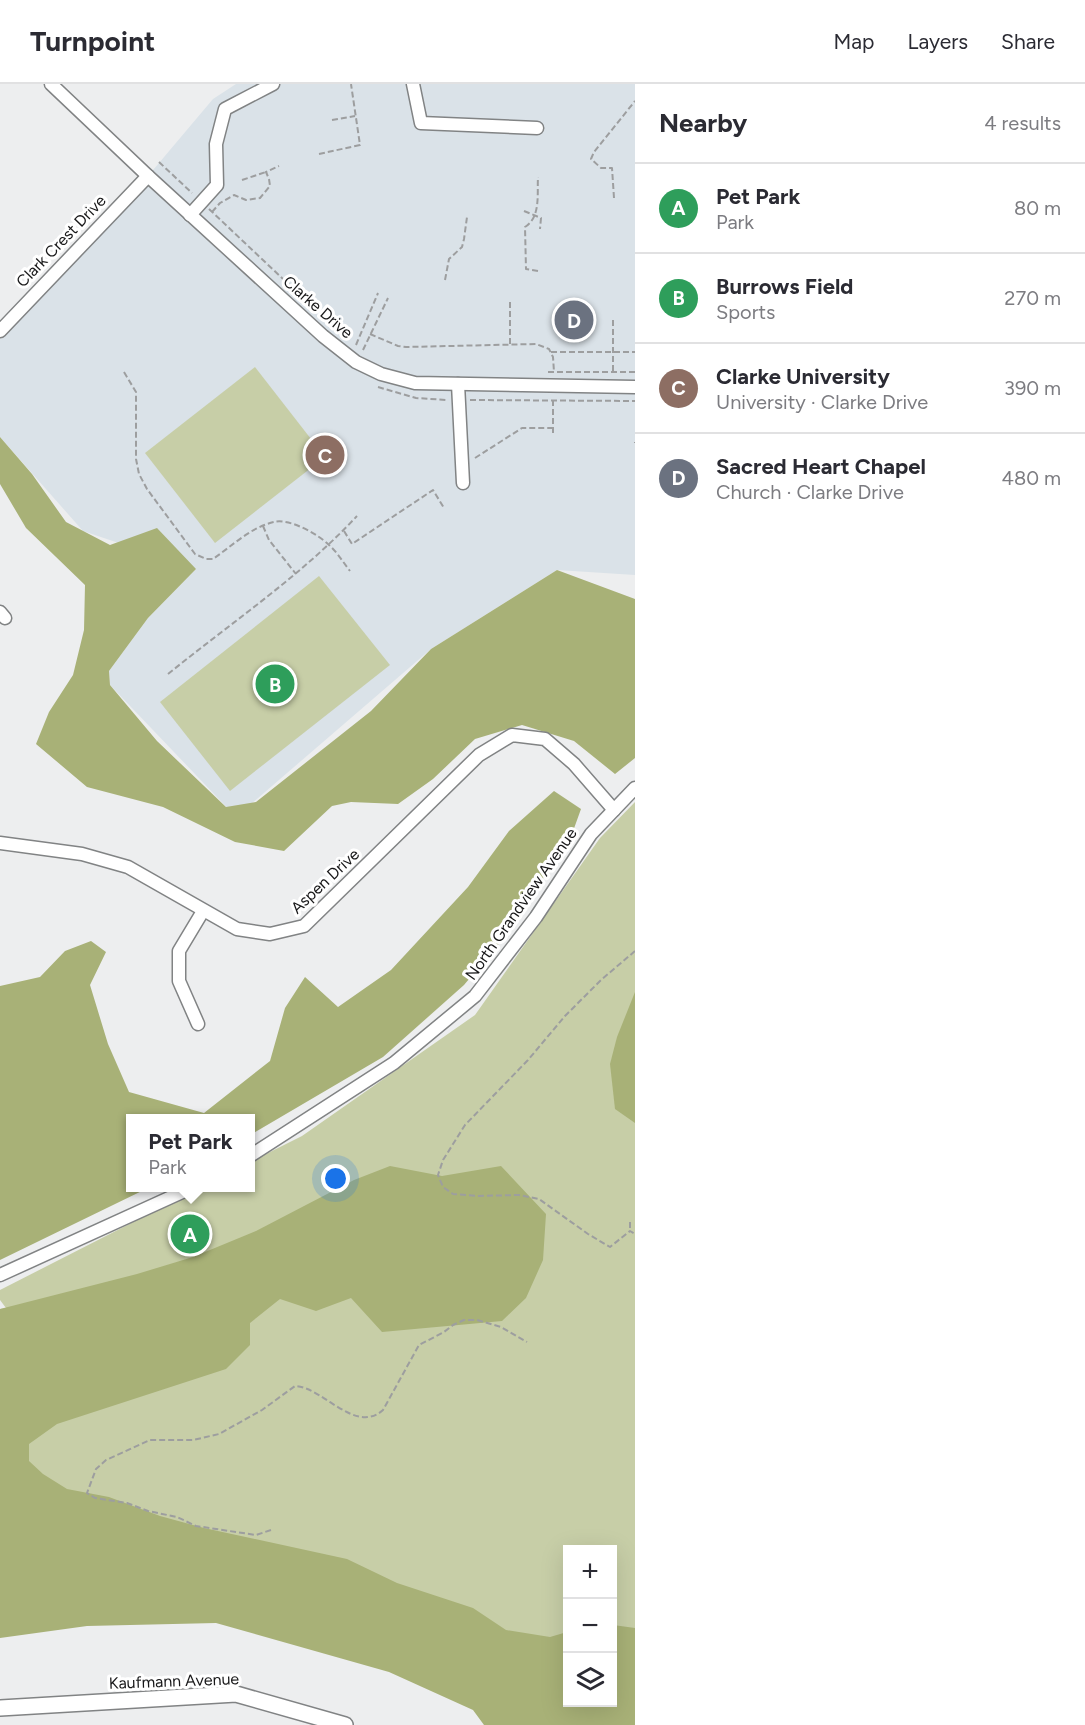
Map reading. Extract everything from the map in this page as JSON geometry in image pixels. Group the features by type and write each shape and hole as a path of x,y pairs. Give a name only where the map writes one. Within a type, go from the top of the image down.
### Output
{"main road":[{"name":"Kaufmann Avenue","path":"0,1708 236,1694 345,1725"}],"street":[{"name":"Clarke Drive","path":"51,84 190,215 323,336 356,362 381,374 415,383 635,387"},
{"path":"190,215 217,184 216,144 225,109 273,84"},
{"path":"413,84 421,123 537,128"},
{"name":"Clark Crest Drive","path":"0,331 148,176"},
{"path":"458,384 463,483"},
{"name":"Aspen Drive","path":"0,843 82,854 128,867 237,929 270,934 304,926 479,755 512,735 545,739 574,765 614,810"},
{"name":"North Grandview Avenue","path":"255,1153 394,1063 475,996 536,917 591,834 635,788"},
{"path":"198,1024 179,981 179,951 203,911"},
{"path":"0,1275 182,1192"}],"path":[{"path":"319,154 360,145 351,84"},
{"path":"614,198 612,168 601,168 591,159 594,152 635,101"},
{"path":"332,120 355,116"},
{"path":"159,162 344,336"},
{"path":"242,180 279,166"},
{"path":"212,212 220,203 234,195 246,200 260,198 270,186 266,172"},
{"path":"538,177 536,216 525,227 526,269 538,271"},
{"path":"524,211 541,218 540,229"},
{"path":"445,280 449,259 462,246 467,216"},
{"path":"355,345 378,294"},
{"path":"363,350 388,298"},
{"path":"510,302 510,344"},
{"path":"613,317 613,400"},
{"path":"370,334 398,346 536,344 551,352 554,372"},
{"path":"349,340 370,354"},
{"path":"551,352 635,351"},
{"path":"124,372 136,392 136,459 139,474 147,489 195,554 200,558 213,559 263,526 276,521 297,525 329,545 350,571"},
{"path":"542,372 635,372"},
{"path":"377,387 416,398 635,400"},
{"path":"553,400 553,433"},
{"path":"462,466 522,428 553,428"},
{"path":"344,531 352,544 433,490 444,508"},
{"path":"168,674 296,574 344,531 357,516"},
{"path":"263,526 269,540 296,574"},
{"path":"630,1231 610,1246 588,1234 539,1199 519,1195 453,1194 443,1186 438,1175 443,1160 465,1125 528,1060 565,1016 601,980 635,951"},
{"path":"630,1222 630,1231"},
{"path":"630,1231 635,1234"},
{"path":"270,1530 256,1535 196,1526 177,1517 148,1511 127,1503 95,1498 87,1492 96,1469 106,1460 150,1440 193,1440 219,1434 262,1410 296,1386 305,1386 339,1409 363,1417 376,1417 383,1410 419,1345 464,1320 488,1322 527,1342"}],"shaded area":[{"path":"236,84 635,84 635,575 557,570 431,649 236,817 110,685 109,671 148,618 196,569 83,531 0,437 0,331 148,176 213,99"}],"green space":[{"path":"255,367 325,457 215,543 145,453"},
{"path":"0,437 32,474 66,522 110,545 157,528 196,569 148,618 109,671 110,685 157,741 226,807 256,802 371,711 431,649 557,570 635,599 635,758 615,774 574,741 522,725 475,739 433,779 398,804 351,802 332,806 284,851 235,842 163,807 87,787 36,744 49,712 73,675 84,630 85,585 26,528 0,484"},
{"path":"319,576 390,665 230,791 160,702"},
{"path":"554,791 581,809 572,834 507,934 464,985 383,1057 255,1132 255,1114 126,1114 126,1192 140,1192 0,1260 0,986 40,977 65,951 91,941 106,952 90,985 108,1044 129,1092 204,1113 270,1061 285,1008 305,977 338,1007 391,970 468,887 509,831"},
{"path":"635,802 635,1715 617,1705 617,1545 563,1545 563,1689 163,1607 0,1631 0,1309 6,1308 0,1300 0,1290 192,1192 255,1192 255,1160 302,1136 475,1015 600,838"},
{"path":"635,992 635,1123 615,1109 610,1064 617,1037"},
{"path":"390,1166 442,1176 501,1166 546,1214 543,1260 526,1298 502,1321 382,1332 351,1298 316,1311 280,1299 250,1323 250,1345 226,1369 57,1424 29,1444 29,1461 43,1474 67,1489 109,1497 160,1516 204,1528 347,1559 397,1583 473,1608 506,1630 550,1637 563,1633 563,1707 617,1707 617,1626 635,1628 635,1725 484,1725 473,1710 389,1672 216,1623 87,1626 0,1638 0,1309 137,1274 193,1257 256,1231 354,1180"}],"place":[{"name":"Sacred Heart Chapel","path":"574,320"},
{"name":"Clarke University","path":"325,455"},
{"name":"Burrows Field","path":"275,684"},
{"name":"Pet Park","path":"190,1234"}]}
